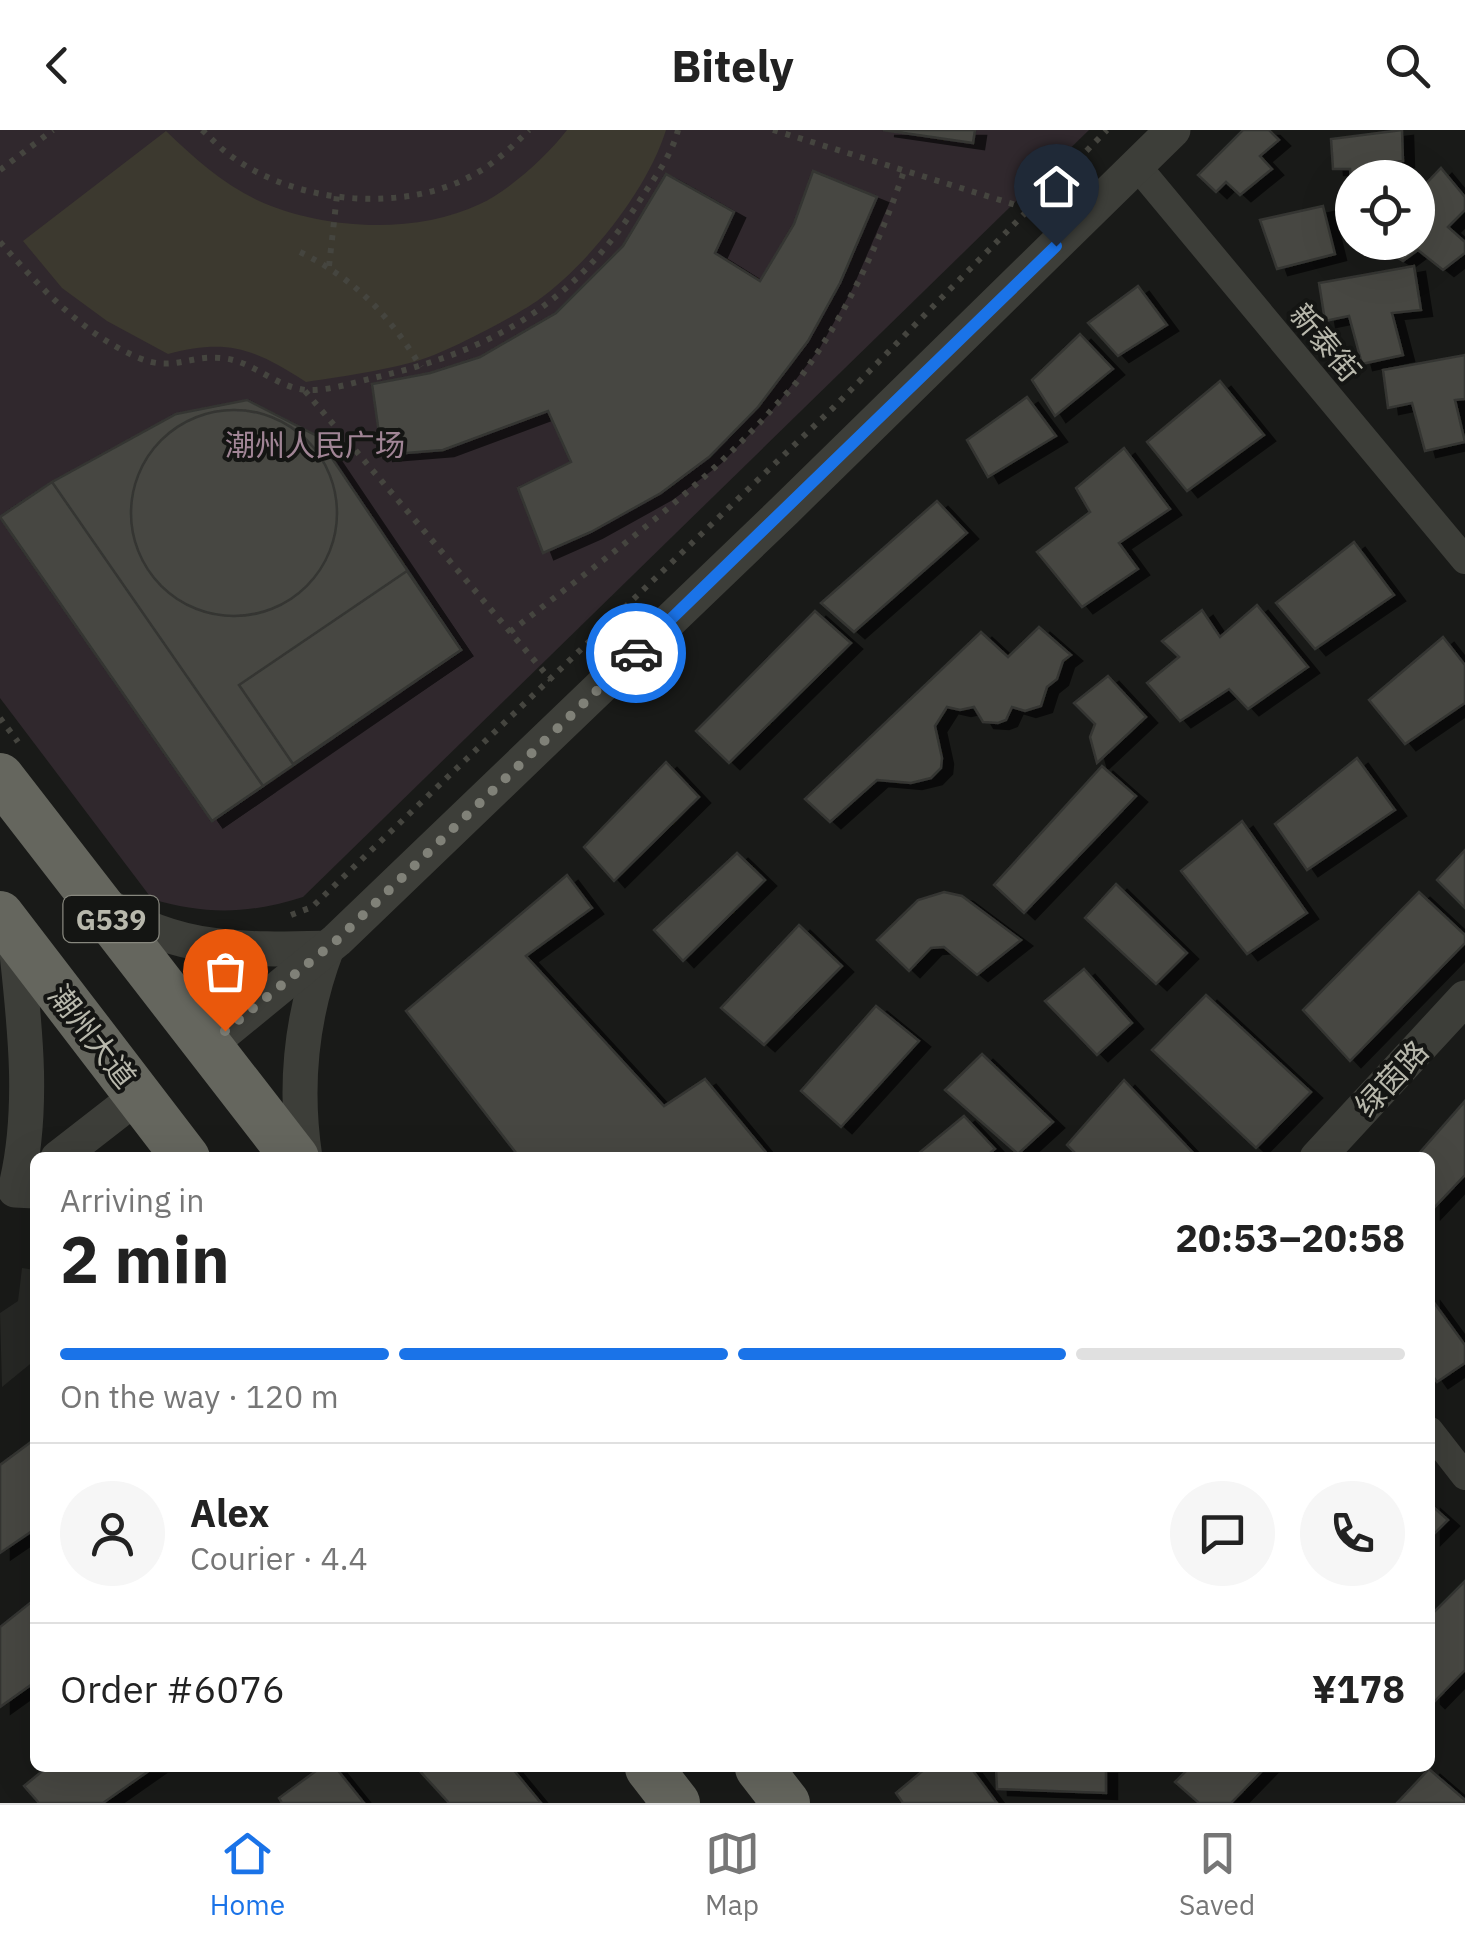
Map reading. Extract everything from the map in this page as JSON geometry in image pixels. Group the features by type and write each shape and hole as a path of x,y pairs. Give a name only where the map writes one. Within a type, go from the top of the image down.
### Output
{"highway":[{"name":"G539","path":"12,763 94,898 224,1033 292,1152"},
{"name":"潮州大道","path":"7,924 182,1152"},
{"path":"652,1772 676,1803"},
{"path":"762,1772 786,1803"}],"street":[{"path":"224,1033 327,948 785,510 1174,130"},
{"name":"新泰街","path":"1138,166 1465,560"},
{"path":"94,898 154,934 196,944 245,950 327,948"},
{"path":"7,924 24,1037 21,1190"},
{"path":"305,1152 300,1074 304,1031 327,948"},
{"name":"绿茵路","path":"1323,1152 1465,998"},
{"path":"66,1152 139,1095"},
{"path":"1435,1438 1465,1476"}],"path":[{"path":"0,170 53,130"},
{"path":"202,130 232,157 275,180 337,195 383,198 431,191 474,175 510,149 528,130"},
{"path":"0,242 43,290 88,329 140,358 168,366 194,359 221,358 247,363 304,390 328,388 468,350 554,300 593,265 619,234 656,176 678,130"},
{"path":"773,130 1029,209"},
{"path":"281,919 312,907 551,680 795,445 1107,130"},
{"path":"510,632 678,500 735,449 801,377 852,296 892,208 904,170"},
{"path":"329,266 337,195"},
{"path":"300,252 329,266 377,305 396,326 418,363"},
{"path":"304,390 551,680"},
{"path":"0,718 12,763"}],"shaded area":[{"path":"567,130 666,130 631,201 595,247 556,286 502,322 458,344 388,368 306,382 271,361 240,350 208,347 168,354 107,321 62,288 23,241 166,131 209,169 257,200 310,218 368,225 427,221 480,204 528,171"},
{"path":"22,1268 30,1269 30,1364 2,1387 0,1313 18,1301"}],"green space":[{"name":"潮州人民广场","path":"0,130 1089,130 303,897 264,907 209,910 152,899 0,698"}],"building":[{"path":"883,130 975,130 973,143"},
{"path":"1243,130 1269,130 1279,140 1260,156 1272,169 1240,195 1226,182 1216,192 1198,175"},
{"path":"1402,130 1403,160 1335,160 1333,169 1331,139"},
{"path":"1441,168 1465,197 1465,210 1448,227 1465,242 1465,253 1443,270 1430,260 1435,260 1435,174"},
{"path":"813,171 877,197 840,283 808,341 758,407 709,457 661,493 591,532 543,553 518,488 571,462 548,411 443,450 382,455 372,384 430,373 480,357 556,313 623,246 666,174 734,212 715,253 760,281 794,224"},
{"path":"1323,206 1335,254 1277,269 1260,220"},
{"path":"1414,266 1421,310 1392,313 1403,355 1362,364 1349,316 1325,321 1319,283"},
{"path":"1138,286 1167,325 1118,356 1088,323"},
{"path":"1080,334 1113,369 1055,416 1032,380"},
{"path":"1465,355 1465,399 1455,400 1465,442 1425,451 1412,403 1388,408 1383,370"},
{"path":"1220,381 1264,435 1187,491 1147,442"},
{"path":"1027,397 1056,436 988,477 967,440"},
{"path":"247,400 317,436 461,650 212,821 0,517 52,482 176,414"},
{"path":"234,410 273,418 307,440 329,474 337,513 329,552 307,586 273,608 234,616 195,608 161,586 139,552 131,513 139,474 161,440 195,418"},
{"path":"1124,448 1170,509 1119,543 1138,569 1082,607 1037,552 1090,512 1076,488"},
{"path":"52,482 263,786 212,821 0,517"},
{"path":"937,501 967,533 854,632 821,603"},
{"path":"1354,542 1394,595 1315,649 1276,603"},
{"path":"407,571 461,650 293,764 239,685"},
{"path":"1257,605 1308,667 1248,709 1229,689 1180,721 1147,683 1179,657 1162,641 1202,610 1220,637"},
{"path":"815,611 851,643 729,763 696,731"},
{"path":"1039,627 1071,655 1063,661 1057,679 1047,687 1041,706 1025,711 1012,707 1006,720 998,723 983,722 974,707 947,707 935,726 941,768 931,778 911,783 877,780 830,822 805,799 981,632 1008,657"},
{"path":"1443,637 1465,665 1465,703 1405,744 1369,700"},
{"path":"1108,676 1146,717 1097,763 1090,737 1095,724 1074,703"},
{"path":"1357,758 1395,810 1307,870 1275,824"},
{"path":"666,762 699,797 614,881 584,847"},
{"path":"1102,766 1136,796 1024,913 994,885"},
{"path":"1242,821 1307,913 1247,954 1181,871"},
{"path":"1465,850 1465,908 1437,880"},
{"path":"737,853 765,880 683,961 654,930"},
{"path":"567,875 592,908 526,956 664,1106 705,1079 766,1152 515,1152 406,1011"},
{"path":"1116,884 1187,953 1156,984 1085,918"},
{"path":"944,892 962,896 1021,940 977,975 944,947 931,948 909,971 877,940 918,900"},
{"path":"1419,892 1465,935 1465,943 1350,1061 1303,1010"},
{"path":"799,925 842,966 764,1045 721,1008"},
{"path":"1084,969 1132,1023 1097,1055 1045,1001"},
{"path":"1206,995 1311,1092 1256,1148 1152,1050"},
{"path":"876,1006 919,1041 841,1127 801,1091"},
{"path":"982,1054 1053,1122 1016,1152 945,1090"},
{"path":"1124,1080 1192,1152 1074,1152 1067,1145"},
{"path":"1465,1101 1465,1175 1435,1207 1435,1152 1420,1152"},
{"path":"964,1116 995,1149 991,1152 920,1152"},
{"path":"1435,1304 1465,1345 1465,1363 1437,1382"},
{"path":"30,1443 30,1532 0,1553 0,1465"},
{"path":"1435,1508 1448,1520 1435,1533"},
{"path":"1465,1581 1465,1670 1435,1701 1435,1611"},
{"path":"30,1603 30,1686 0,1707 0,1627"},
{"path":"41,1772 147,1772 103,1803 39,1803 24,1786"},
{"path":"315,1772 339,1772 364,1803 282,1803 279,1798"},
{"path":"421,1772 515,1772 541,1803 449,1803"},
{"path":"921,1772 974,1772 997,1803 903,1803 896,1793"},
{"path":"996,1772 1106,1772 1106,1793 997,1789"},
{"path":"1185,1772 1261,1772 1231,1803 1199,1803 1175,1782"},
{"path":"1426,1772 1432,1772 1465,1800 1465,1803 1397,1803"}],"way so far":[{"path":"225,1031 337,940 636,653"}],"route":[{"path":"636,653 1056,246"}]}
